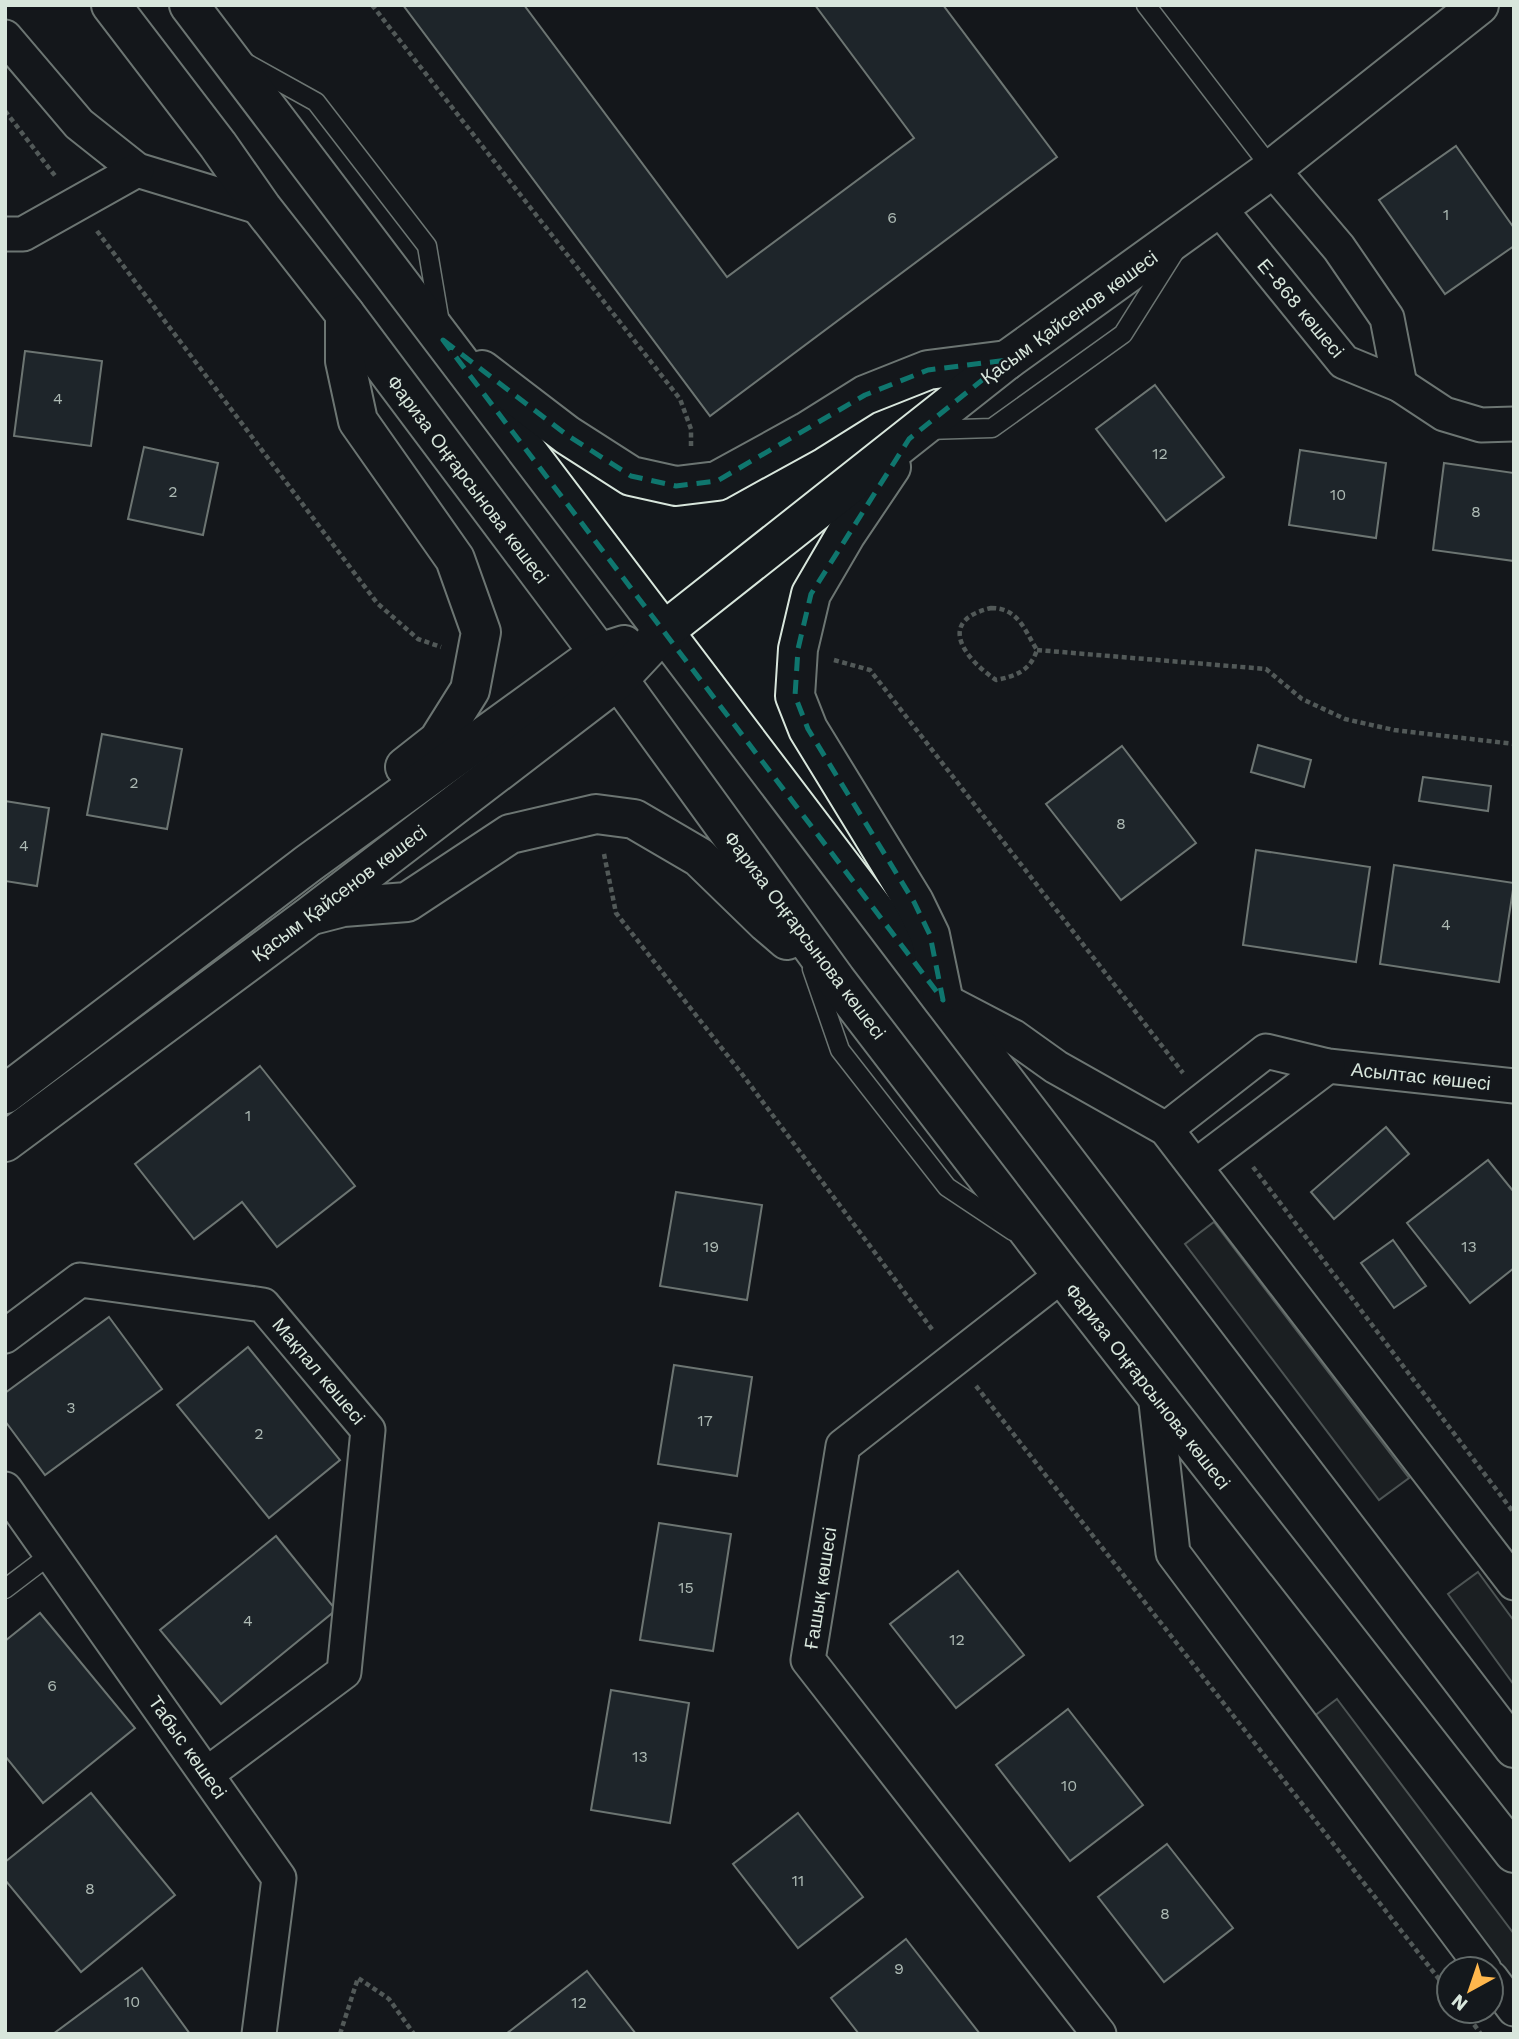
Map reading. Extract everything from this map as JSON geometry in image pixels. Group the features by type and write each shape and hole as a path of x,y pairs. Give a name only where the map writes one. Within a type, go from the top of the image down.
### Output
{"street":[{"name":"Фариза Оңғарсынова көшесі","path":"111,5 609,667 802,941 836,981 1053,1264 1514,1853"},
{"path":"175,5 208,24 663,632 1514,1748"},
{"name":"Қасым Қайсенов көшесі","path":"5,1094 309,863 663,632 1007,360 1272,169 1479,5"},
{"path":"5,37 79,124 137,170 262,208"},
{"path":"1272,169 1339,248 1387,318 1400,385"},
{"path":"5,234 23,234 137,170"},
{"name":"Е-868 көшесі","path":"1219,208 1344,362 1400,385 1444,414 1481,425 1514,424"},
{"path":"309,863 334,823 438,741 470,690 481,632 455,559 358,421 345,361 345,314"},
{"path":"443,340 566,435 631,476 676,486 717,481 806,432 865,395 928,370 1007,360"},
{"path":"915,435 846,534 811,594 798,649 796,696 808,729 914,902 930,935 943,1000"},
{"name":"Қасым Қайсенов көшесі","path":"5,1142 311,915 609,667"},
{"path":"311,915 343,907 407,902 510,834 596,814 634,819 699,857 766,922 802,941"},
{"path":"943,1000 1014,1037 1056,1067 1166,1129 1514,1583"},
{"name":"Асылтас көшесі","path":"1166,1129 1266,1051 1328,1066 1514,1086"},
{"name":"Асылтас көшесі","path":"1196,1166 1328,1066"},
{"name":"Ғашық көшесі","path":"1053,1264 954,1359 843,1446 808,1660 1099,2034"},
{"name":"Мақпал көшесі","path":"5,1336 80,1280 263,1305 369,1430 344,1672 207,1774"},
{"path":"1155,1394 1173,1553 1474,1955"},
{"name":"Табыс көшесі","path":"5,1489 279,1878 259,2034"}],"lane":[{"path":"1146,5 1272,169"},
{"path":"915,435 992,428 1123,334 1188,230"},
{"path":"802,941 840,1050 947,1187 1053,1264"},
{"path":"5,1589 51,1554"}],"path":[{"path":"372,5 680,399 691,429 690,485"},
{"path":"5,111 377,603 418,639 476,659"},
{"path":"1004,608 1016,616 1037,650 1032,663 1024,671 996,680 977,667 964,651 959,636 964,621 978,611 1004,608"},
{"path":"798,649 870,670 1203,1100"},
{"path":"1037,650 1266,669 1302,699 1345,719 1394,730 1514,744"},
{"path":"596,814 616,913 742,1074 954,1359 1435,1974"},
{"path":"1231,1138 1514,1513"},
{"path":"340,2034 358,1978 389,1999 414,2034"}],"highlighted area":[{"path":"443,340 567,435 631,476 676,486 717,481 865,395 928,370 1007,360 909,439 811,594 798,649 795,696 808,729 914,902 930,935 943,1000 663,632"}],"shaded area":[{"path":"1214,1222 1409,1478 1379,1500 1185,1244"},
{"path":"1478,1572 1514,1621 1514,1685 1448,1594"},
{"path":"1337,1699 1514,1934 1514,1984 1505,1972 1505,1955 1492,1955 1313,1717"}],"building":[{"path":"403,5 524,5 727,277 914,138 815,5 943,5 1057,157 710,416"},
{"path":"1456,146 1514,228 1514,246 1445,294 1379,200"},
{"path":"25,351 102,361 91,446 14,436"},
{"path":"1155,385 1224,477 1166,521 1096,429"},
{"path":"144,447 218,463 203,535 128,519"},
{"path":"1300,450 1386,463 1376,538 1289,525"},
{"path":"1444,463 1514,473 1514,561 1433,550"},
{"path":"102,734 182,749 167,829 87,815"},
{"path":"1258,745 1311,760 1304,787 1251,772"},
{"path":"1122,746 1196,843 1121,900 1046,804"},
{"path":"1423,777 1491,786 1488,811 1419,801"},
{"path":"5,801 49,808 37,886 5,881"},
{"path":"1256,850 1370,867 1356,962 1243,945"},
{"path":"1394,865 1514,883 1499,982 1380,964"},
{"path":"260,1066 355,1186 277,1247 242,1202 194,1239 135,1164"},
{"path":"1386,1127 1409,1154 1334,1219 1311,1192"},
{"path":"1488,1160 1514,1192 1514,1268 1470,1303 1407,1223"},
{"path":"676,1192 762,1205 747,1300 660,1286"},
{"path":"1393,1240 1426,1286 1394,1308 1361,1263"},
{"path":"109,1317 162,1389 45,1475 5,1421 5,1393"},
{"path":"248,1347 340,1460 269,1518 177,1405"},
{"path":"674,1365 752,1377 737,1476 658,1464"},
{"path":"659,1523 731,1534 713,1651 640,1640"},
{"path":"276,1536 336,1610 221,1704 160,1630"},
{"path":"958,1571 1024,1655 956,1708 890,1624"},
{"path":"40,1613 135,1728 43,1803 5,1756 5,1641"},
{"path":"611,1690 689,1703 670,1823 591,1810"},
{"path":"1068,1709 1143,1805 1070,1861 996,1765"},
{"path":"91,1793 175,1895 81,1972 5,1880 5,1862"},
{"path":"798,1813 863,1897 798,1948 733,1864"},
{"path":"1167,1844 1233,1928 1164,1982 1098,1897"},
{"path":"906,1939 980,2034 859,2034 831,1998"},
{"path":"142,1968 190,2034 53,2034"},
{"path":"587,1971 636,2034 506,2034"}]}
